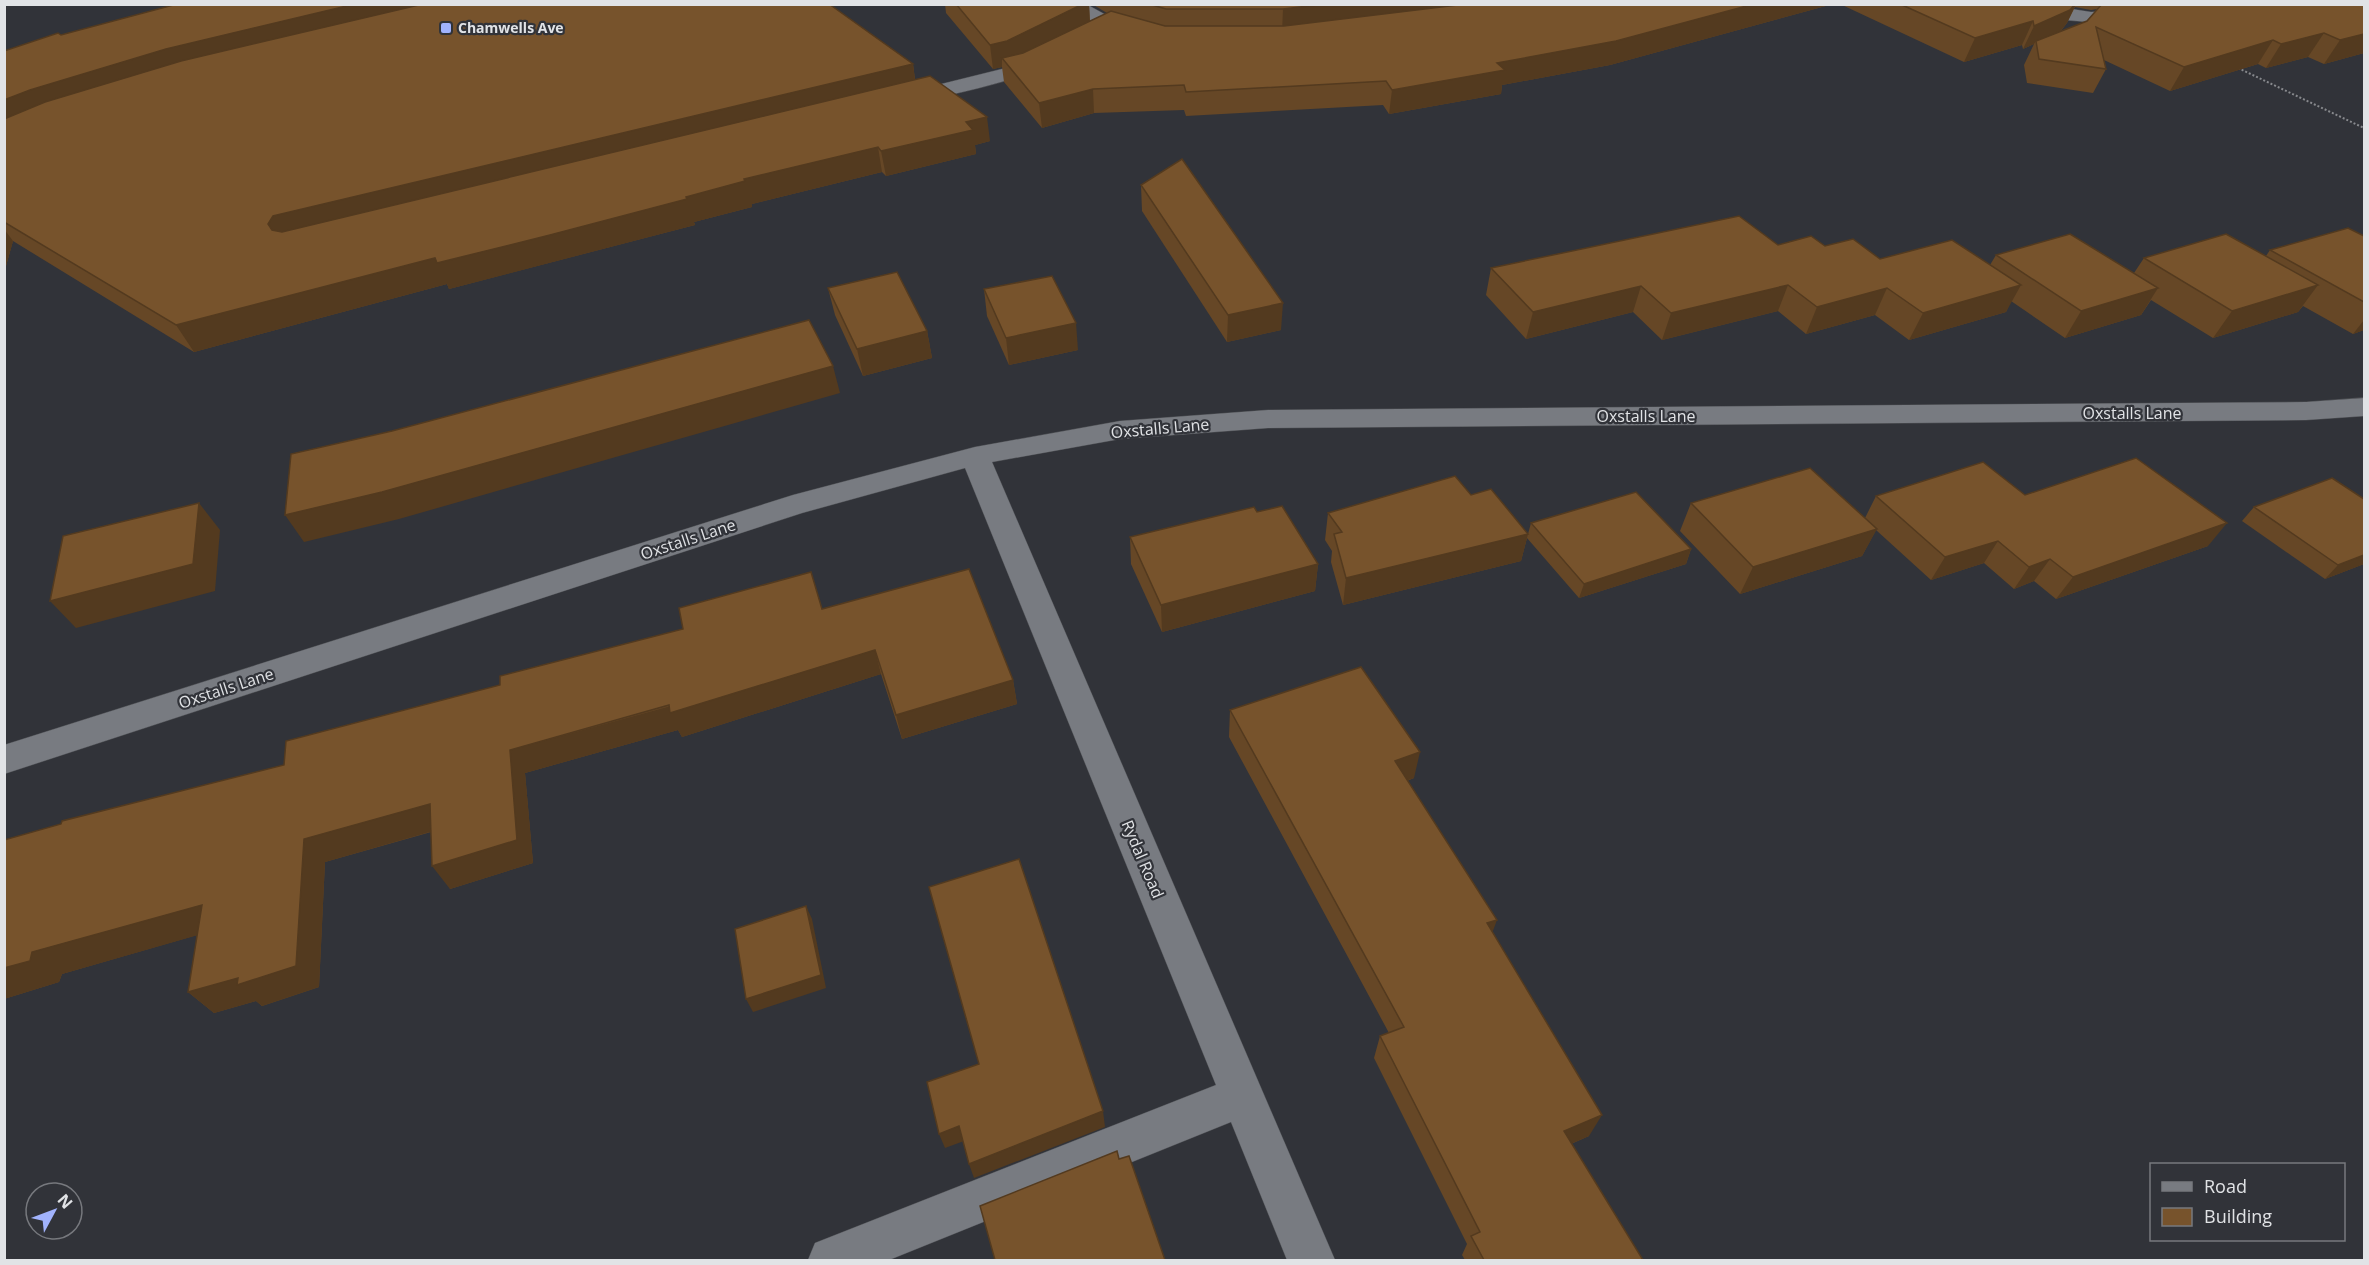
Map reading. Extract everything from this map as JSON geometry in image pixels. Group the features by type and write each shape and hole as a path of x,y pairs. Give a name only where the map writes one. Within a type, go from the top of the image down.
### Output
{"street":[{"path":"1071,4 1110,25 1154,38"},
{"path":"2018,4 2034,11 2082,20 2133,18 2212,4"},
{"path":"2072,36 2078,32 2082,20"},
{"path":"1091,35 1110,25"},
{"path":"878,106 1017,71 1062,50"},
{"name":"Oxstalls Lane","path":"4,760 793,505 975,456 1120,430 1268,419 2294,411 2364,407"},
{"name":"Rydal Road","path":"975,456 1311,1260"},
{"path":"832,1260 1242,1096"}],"path":[{"path":"2228,63 2364,128"}],"building":[{"path":"177,4 355,4 166,49 4,100 4,51 58,33 61,35"},
{"path":"423,4 829,4 913,64 273,216 268,224 272,230 282,232 930,76 987,117 966,122 973,130 881,151 878,147 744,179 745,181 686,197 687,199 550,235 437,263 435,258 176,325 4,222 4,119 45,102 181,61"},
{"path":"956,4 1083,4 1007,41 990,45"},
{"path":"1149,4 1325,4 1283,9 1166,9"},
{"path":"1466,4 1754,4 1616,41 1497,63 1505,70 1392,90 1386,81 1186,92 1184,85 1093,89 1039,103 1002,58 1023,53 1111,11 1165,26 1284,26"},
{"path":"1900,4 2075,4 2070,10 2034,26 2033,21 1975,38"},
{"path":"2102,4 2364,4 2364,34 2340,40 2324,33 2281,44 2273,40 2184,67 2096,27 2106,69 2039,59 2036,41 2087,21"},
{"path":"1182,159 1283,303 1228,315 1141,185"},
{"path":"1739,216 1778,245 1811,236 1825,246 1853,239 1880,259 1952,240 2021,285 1923,313 1887,288 1817,307 1788,285 1671,313 1641,286 1533,312 1491,268"},
{"path":"2348,228 2364,236 2364,302 2270,250"},
{"path":"2070,234 2158,288 2081,311 1996,255"},
{"path":"2226,234 2318,285 2232,311 2144,258"},
{"path":"897,272 927,331 857,349 828,288"},
{"path":"1052,276 1076,323 1006,338 984,289"},
{"path":"809,320 833,366 382,492 285,515 291,454 392,431"},
{"path":"2136,458 2227,523 2073,577 2050,559 2029,567 1998,541 1945,557 1876,496 1983,462 2025,495"},
{"path":"1810,468 1877,529 1753,567 1691,503"},
{"path":"1455,476 1471,495 1491,489 1528,534 1346,578 1334,534 1342,532 1328,513"},
{"path":"2332,478 2364,499 2364,555 2338,565 2254,507"},
{"path":"1636,492 1691,549 1584,584 1531,523"},
{"path":"199,503 193,564 50,601 63,536"},
{"path":"1282,506 1318,564 1161,605 1130,537 1254,507 1257,512"},
{"path":"969,569 1013,680 896,715 875,650 670,713 669,705 510,750 517,840 432,866 430,804 304,839 296,966 237,985 238,978 188,992 202,905 32,952 30,961 4,968 4,840 61,824 62,821 284,765 286,741 500,685 500,676 683,629 679,608 811,572 822,609"},
{"path":"1361,667 1420,752 1395,761 1497,920 1487,923 1602,1115 1564,1131 1643,1260 1484,1260 1471,1236 1480,1232 1380,1036 1404,1027 1230,710"},
{"path":"1019,859 1103,1111 969,1164 959,1126 939,1134 927,1082 979,1064 929,887"},
{"path":"806,906 821,975 746,999 735,929"},
{"path":"1117,1151 1119,1159 1129,1156 1165,1260 995,1260 980,1206"}],"place":[{"name":"Chamwells Ave","path":"446,28"}]}
